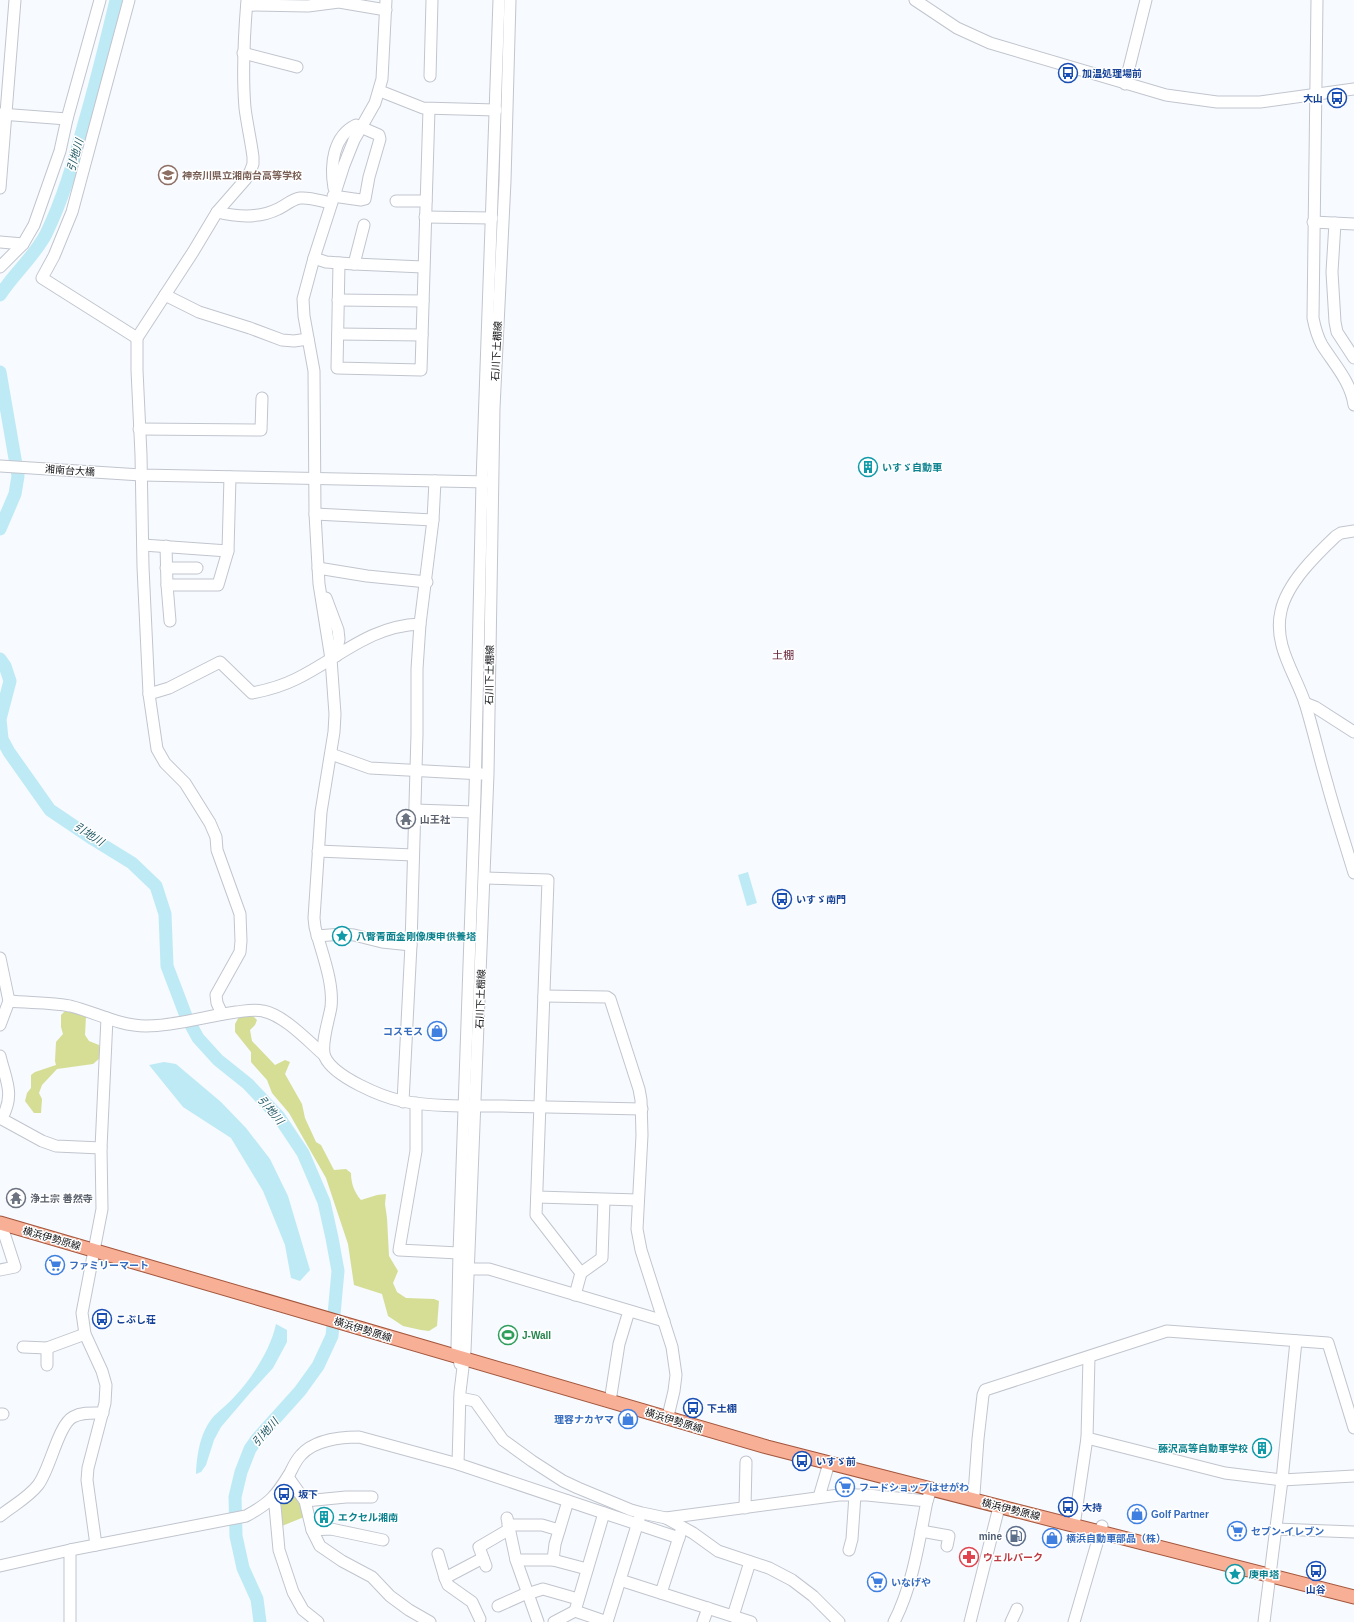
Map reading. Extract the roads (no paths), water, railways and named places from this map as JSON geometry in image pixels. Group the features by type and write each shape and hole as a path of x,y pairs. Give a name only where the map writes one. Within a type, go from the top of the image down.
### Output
{"main road":[{"name":"横浜伊勢原線","path":"2,1221 669,1412 974,1494 1075,1519 1102,1529"},
{"name":"横浜伊勢原線","path":"461,1353 703,1429 829,1463 929,1495 999,1507 1102,1529 1271,1573 1354,1597"},
{"name":"横浜伊勢原線","path":"1271,1573 1354,1590"}],"street":[{"path":"0,188 3,114 15,0"},
{"path":"0,267 23,244 34,225 60,151 67,119 100,0"},
{"path":"129,0 72,212 54,256 42,278 137,338"},
{"path":"430,76 432,0"},
{"name":"石川下土棚線","path":"461,1353 459,1253 475,773 487,482 492,218 499,0"},
{"name":"石川下土棚線","path":"461,1353 468,1269 485,878 488,774 487,482 494,400 505,181 510,0"},
{"path":"915,0 944,20 980,39 1124,84 1166,95 1217,102 1260,102 1354,89"},
{"path":"1124,84 1146,0"},
{"path":"1317,0 1313,222 1313,318 1316,331 1322,344 1344,376 1350,389 1354,406"},
{"path":"222,1014 217,1003 216,995 240,952 240,914 216,850 216,837 210,823 185,783 165,763 157,749 149,694 137,338 217,212 245,180 253,164 245,109 243,53 246,1 308,6 339,2 386,5 380,91 372,110 348,154 314,258 303,299 304,316 314,371 314,514 318,572 333,658 335,714 331,754 321,812 314,918 317,936 330,983 331,994 331,1005 323,1045 324,1055 327,1062 341,1074 358,1085 384,1097 403,1102 464,1106 642,1109"},
{"path":"243,53 297,67"},
{"path":"380,91 429,109 496,110"},
{"path":"339,263 337,368 421,370 429,109"},
{"path":"3,114 67,119"},
{"path":"217,212 235,217 257,215 275,211 299,198 315,199 333,197 361,200 365,199 368,182 380,139 379,135 362,126"},
{"path":"396,201 426,201"},
{"path":"425,217 492,218"},
{"path":"1313,222 1354,224"},
{"path":"1335,223 1332,272 1334,322 1337,332 1354,358"},
{"path":"354,264 364,225"},
{"path":"0,242 23,244"},
{"path":"314,258 326,262 423,267"},
{"path":"165,294 199,312 282,340 294,341 308,339"},
{"path":"338,300 423,301"},
{"path":"338,334 422,335"},
{"path":"140,429 262,430 262,398"},
{"name":"湘南台大橋","path":"0,466 141,475 487,482"},
{"path":"167,585 218,585 228,551 230,477"},
{"path":"403,1102 411,945 416,772 417,669 420,624 427,582 434,520 435,481"},
{"path":"314,514 434,520"},
{"path":"1354,531 1341,533 1336,536 1290,588 1281,611 1280,637 1283,652 1304,703 1354,873"},
{"path":"143,545 228,551"},
{"path":"166,546 170,621"},
{"path":"166,568 197,568"},
{"path":"318,572 427,582"},
{"path":"149,694 169,688 220,662 252,693 273,689 296,680 371,635 410,624 420,624"},
{"path":"1304,703 1315,707 1354,732"},
{"path":"331,754 370,768 416,772 488,774"},
{"path":"415,810 474,812"},
{"path":"318,851 413,855"},
{"path":"485,878 548,880 536,1215 581,1273"},
{"path":"317,936 342,934 354,935 382,942 411,945"},
{"path":"0,958 5,1007 0,1025"},
{"path":"544,996 607,997 610,999 639,1089 642,1109 637,1229 641,1250 672,1347 676,1368 675,1388 669,1412"},
{"path":"5,1007 67,1006 86,1010 107,1018 144,1026 179,1023 222,1014 257,1010 272,1014 286,1022 324,1055"},
{"path":"96,1545 87,1480 88,1468 103,1413 106,1385 98,1362 85,1334 82,1313 102,1209 102,1148 107,1018"},
{"path":"0,1056 9,1089 8,1105 1,1118 42,1141 56,1146 102,1148"},
{"path":"416,1103 416,1151 399,1250 459,1253"},
{"path":"537,1197 638,1200"},
{"path":"575,1295 581,1273 602,1258 604,1200"},
{"path":"0,1270 15,1267 4,1234 2,1221"},
{"path":"468,1269 489,1269 664,1321"},
{"path":"611,1395 618,1350 628,1311"},
{"path":"974,1494 980,1420 985,1390 1168,1331 1328,1343 1354,1428"},
{"path":"23,1347 47,1348 85,1334"},
{"path":"1264,1622 1282,1480 1296,1341"},
{"path":"47,1348 47,1365"},
{"path":"458,1464 462,1372 461,1353"},
{"path":"1075,1519 1087,1438 1089,1357"},
{"path":"460,1398 475,1401 503,1440 563,1481 631,1510 666,1518 819,1497 855,1495 929,1495 902,1605 894,1622"},
{"path":"0,1516 33,1492 38,1486 46,1472 61,1433 67,1422 73,1417 85,1413 103,1413"},
{"path":"0,1566 70,1550 246,1516 271,1501 288,1477 301,1454 314,1446 329,1440 346,1437 359,1437 458,1464 637,1524 680,1533 693,1533 718,1551 769,1568 792,1580 813,1596 839,1622"},
{"path":"1087,1438 1224,1473 1282,1480 1354,1476"},
{"path":"745,1508 746,1462"},
{"path":"819,1497 829,1463"},
{"path":"288,1477 305,1501 312,1530 320,1546 342,1561 372,1577 390,1596 408,1610 430,1622"},
{"path":"849,1550 852,1539 855,1495"},
{"path":"305,1501 346,1497 372,1497"},
{"path":"271,1501 275,1506 279,1550 293,1592 303,1610 318,1622"},
{"path":"552,1560 568,1501"},
{"path":"970,1622 999,1507"},
{"path":"575,1611 604,1513"},
{"path":"554,1622 575,1611 607,1622 637,1524 642,1513"},
{"path":"666,1518 680,1533"},
{"path":"444,1578 485,1562 479,1546 508,1524 542,1525 559,1530"},
{"path":"508,1524 516,1560 538,1622"},
{"path":"312,1530 331,1528 383,1540"},
{"path":"1074,1622 1102,1529"},
{"path":"1276,1529 1354,1532"},
{"path":"921,1531 949,1537"},
{"path":"660,1593 680,1533"},
{"path":"70,1550 70,1622"},
{"path":"438,1554 444,1578 448,1585 472,1602 480,1619"},
{"path":"516,1560 552,1560 587,1569"},
{"path":"733,1616 750,1562"},
{"path":"620,1580 751,1622"},
{"path":"498,1606 527,1593 543,1588 578,1599"},
{"path":"703,1622 708,1608"},
{"path":"1011,1622 1017,1609"}],"water":[{"path":"748,872 757,903 747,906 738,875"},
{"path":"164,1062 176,1064 221,1102 246,1128 270,1159 288,1196 310,1270 300,1281 291,1278 285,1245 263,1191 231,1138 183,1107 149,1065"},
{"path":"276,1324 287,1330 287,1342 273,1368 221,1427 214,1440 206,1465 201,1472 196,1474 198,1451 205,1429 214,1416 231,1401 249,1380 266,1352"}],"waterway":[{"name":"引地川","path":"0,295 41,242 58,207 68,180 97,78 116,0"},
{"name":"引地川","path":"0,372 18,476 15,494 0,529"},
{"name":"引地川","path":"0,659 5,666 10,681 0,719 2,739 9,752 50,810 132,863 156,886 165,914 167,966 186,1016 198,1038 218,1060 248,1084 279,1117 303,1153 324,1202 338,1271 332,1336 318,1366 300,1391 257,1439 250,1449 241,1472 235,1497 236,1536 243,1568 257,1599 260,1622"}],"place":[{"name":"加温処理場前","path":"1068,73"},
{"name":"大山","path":"1337,98"},
{"name":"神奈川県立湘南台高等学校","path":"168,175"},
{"name":"いすゞ自動車","path":"868,467"},
{"name":"山王社","path":"406,819"},
{"name":"いすゞ南門","path":"782,899"},
{"name":"八臀青面金剛像庚申供養塔","path":"342,936"},
{"name":"コスモス","path":"437,1031"},
{"name":"浄土宗 善然寺","path":"16,1198"},
{"name":"ファミリーマート","path":"55,1265"},
{"name":"こぶし荘","path":"102,1319"},
{"name":"J-Wall","path":"508,1335"},
{"name":"下土棚","path":"693,1408"},
{"name":"理容ナカヤマ","path":"628,1419"},
{"name":"藤沢高等自動車学校","path":"1262,1448"},
{"name":"いすゞ前","path":"802,1461"},
{"name":"フードショップはせがわ","path":"845,1487"},
{"name":"坂下","path":"284,1494"},
{"name":"大持","path":"1068,1507"},
{"name":"Golf Partner","path":"1137,1514"},
{"name":"エクセル湘南","path":"324,1517"},
{"name":"セブン-イレブン","path":"1237,1531"},
{"name":"mine","path":"1016,1536"},
{"name":"横浜自動車部品（株）","path":"1052,1538"},
{"name":"ウェルパーク","path":"969,1557"},
{"name":"山谷","path":"1316,1571"},
{"name":"庚申塔","path":"1235,1574"},
{"name":"いなげや","path":"877,1582"}],"district":[{"name":"土棚","path":"783,655"}]}
